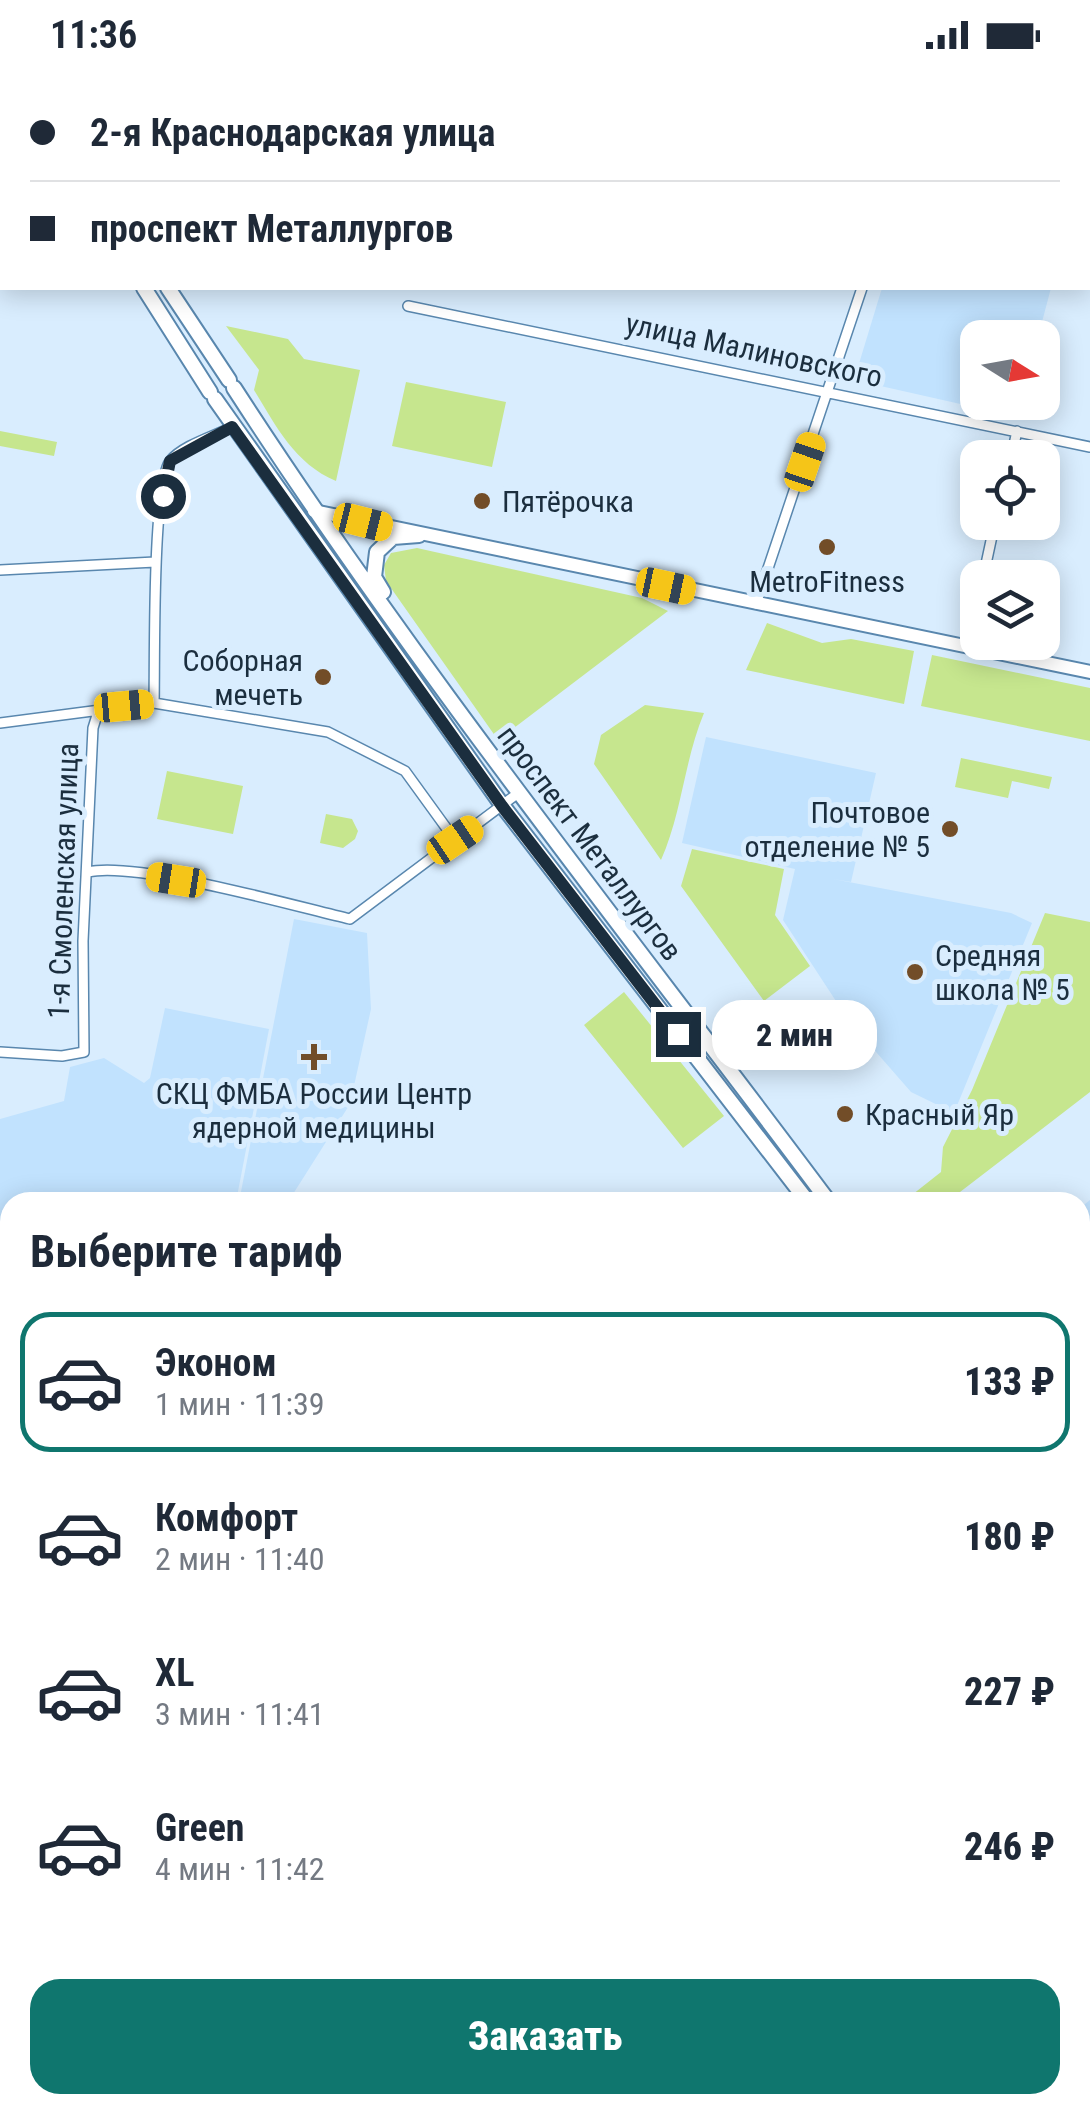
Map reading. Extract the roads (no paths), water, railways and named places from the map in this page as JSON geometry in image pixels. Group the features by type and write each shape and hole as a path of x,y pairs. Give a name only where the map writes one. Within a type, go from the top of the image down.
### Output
{"main road":[{"name":"проспект Металлургов","path":"145,290 232,427 502,806 800,1192"},
{"name":"проспект Металлургов","path":"169,290 314,511 517,794 822,1192"},
{"path":"298,522 314,511 960,644"},
{"path":"404,632 374,577 373,563 385,542 419,535"},
{"path":"1034,660 1090,672"}],"street":[{"path":"756,604 861,290"},
{"name":"улица Малиновского","path":"408,306 1090,447"},
{"path":"154,704 155,562 170,461 232,427"},
{"path":"1015,440 1017,431"},
{"path":"0,570 155,562"},
{"path":"0,723 154,704 202,708 328,732 405,772 455,840"},
{"name":"1-я Смоленская улица","path":"0,1052 62,1056 84,1052 83,941 92,728 98,712"},
{"path":"88,872 104,868 176,880 350,919 517,794"},
{"path":"614,923 633,908"}],"place":[{"name":"Пятёрочка","path":"482,501"},
{"name":"MetroFitness","path":"827,547"},
{"name":"Соборная мечеть","path":"323,677"},
{"name":"Почтовое отделение № 5","path":"950,829"},
{"name":"Средняя школа № 5","path":"915,972"},
{"name":"СКЦ ФМБА России Центр ядерной медицины","path":"314,1057"},
{"name":"Красный Яр","path":"845,1114"}]}
